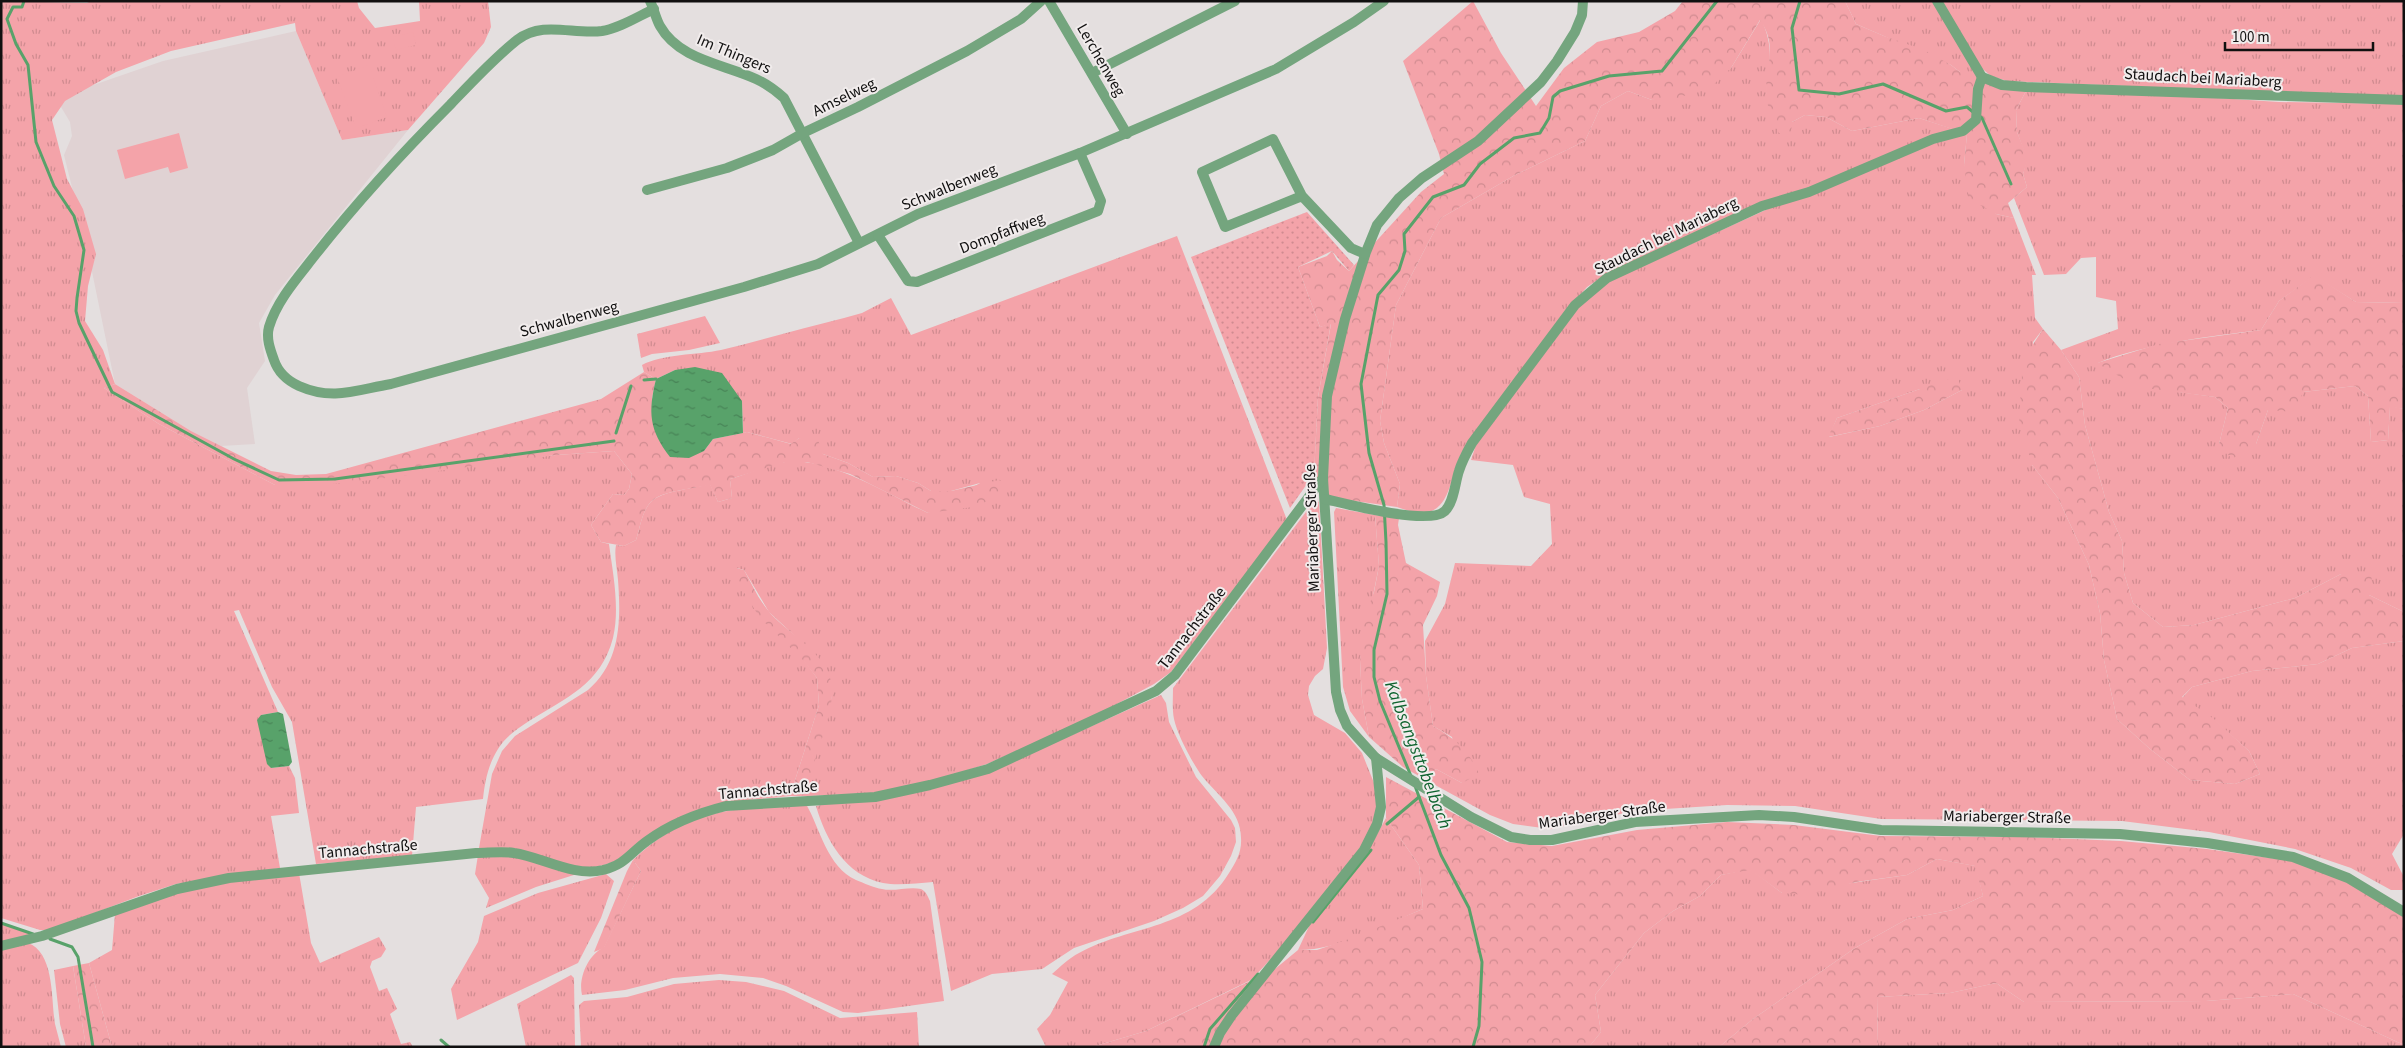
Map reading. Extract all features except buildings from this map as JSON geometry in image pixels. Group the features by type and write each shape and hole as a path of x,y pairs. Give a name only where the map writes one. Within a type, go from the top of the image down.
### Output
{"street":[{"name":"Amselweg","path":"647,190 727,168 773,150 803,133 858,108 967,51 1021,19 1041,1"},
{"name":"Lerchenweg","path":"1049,1 1127,134"},
{"path":"1092,73 1235,1"},
{"name":"Schwalbenweg","path":"652,5 616,27 601,31 564,29 531,32 519,38 475,80 370,188 293,283 269,326 270,349 278,370 290,382 321,394 336,394 390,384 744,287 818,264 918,214 1127,134 1276,69 1354,22 1384,1"},
{"name":"Mariaberger Straße","path":"1583,1 1582,15 1575,32 1541,82 1478,141 1422,178 1399,198 1377,225 1365,254 1345,319 1327,396 1323,478 1336,692 1340,710 1347,726 1376,758 1395,770 1499,832 1530,840 1552,840 1635,822 1759,815 1794,817 1881,830 2120,834 2207,843 2293,857 2348,878 2404,912"},
{"path":"1937,1 1982,77"},
{"name":"Im Thingers","path":"652,5 660,26 668,37 681,47 703,59 755,78 771,87 784,98 859,243"},
{"name":"Staudach bei Mariaberg","path":"1325,499 1378,511 1419,517 1436,516 1445,511 1450,502 1465,456 1472,443 1575,305 1607,278 1762,206 1808,192 1933,139 1963,131 1976,120 1978,89 1982,77 2002,85"},
{"name":"Staudach bei Mariaberg","path":"1978,89 2002,85 2369,101 2404,100"},
{"path":"1302,196 1225,227 1202,172 1273,139 1302,196 1351,248 1365,254"},
{"name":"Dompfaffweg","path":"878,235 908,281 917,282 1098,211 1101,201 1080,153"},
{"name":"Tannachstraße","path":"1,946 42,936 177,889 229,878 513,852 568,868 587,871 601,870 624,862 647,841 704,811 726,806 874,797 988,769 1166,685 1234,599 1323,478"},
{"path":"1214,1047 1220,1033 1232,1015 1364,850 1377,824 1381,808 1376,758"}],"shaded area":[{"path":"296,31 342,140 408,130 275,295 259,323 265,361 247,388 255,444 221,446 191,431 115,384 88,252 64,155 72,136 70,122 61,107 50,100 163,61"}],"green space":[{"path":"1,1 87,3 91,1 357,1 359,8 375,28 420,21 419,1 488,1 491,27 484,43 408,130 342,140 296,31 295,23 171,51 116,72 65,101 52,120 67,179 83,209 96,254 88,286 85,321 103,350 115,384 104,388 159,424 275,485 556,455 614,451 632,474 629,489 624,495 613,494 591,525 601,542 609,544 615,591 616,615 613,638 600,667 591,678 569,697 525,724 504,741 489,767 483,799 416,807 412,856 316,864 292,722 272,687 239,610 234,611 278,712 261,715 271,768 289,766 295,778 299,813 271,816 280,868 176,884 50,930 40,930 1,918"},
{"path":"1473,1 1501,53 1536,106 1564,68 1597,42 1639,32 1675,11 1683,1 1845,1 1856,24 1924,50 1960,72 1974,72 2026,91 2016,110 2017,132 2028,159 2023,174 2027,187 2008,203 2014,218 1996,214 1969,199 1964,165 1967,134 1919,118 1852,131 1826,117 1805,115 1792,122 1791,133 1779,133 1767,102 1766,82 1770,47 1769,38 1760,20 1731,68 1712,86 1678,98 1652,100 1628,91 1601,106 1585,141 1515,175 1441,218 1396,305 1380,421 1384,443 1400,484 1397,507 1327,497 1314,474 1318,397 1331,324 1320,327 1298,267 1327,256 1332,251 1337,260 1349,271 1421,192 1444,174 1439,154 1403,61"},
{"path":"1845,1 1934,1 1974,72 1960,72 1951,65 1856,24"},
{"path":"1940,1 2404,1 2404,98 2007,81 1991,76 1979,66"},
{"path":"1761,19 1768,38 1770,55 1766,93 1792,122 1805,115 1826,117 1852,131 1919,118 1956,130 1605,275 1587,287 1571,305 1461,454 1448,492 1438,507 1430,512 1420,513 1397,507 1400,484 1384,443 1380,421 1396,305 1441,218 1515,175 1585,141 1601,106 1628,91 1652,100 1731,68"},
{"path":"413,32 416,45 396,50 392,37"},
{"path":"369,65 387,117 356,128 337,77"},
{"path":"2026,91 2127,92 2279,102 2404,104 2404,303 2356,302 2314,276 2279,301 2261,330 2156,346 2116,356 2098,363 2179,392 2215,397 2228,408 2219,444 2256,444 2268,410 2303,392 2355,386 2368,396 2371,442 2388,440 2390,406 2404,409 2404,612 2369,595 2341,574 2295,598 2194,625 2163,627 2133,603 2124,573 2122,541 2109,512 2085,425 2079,377 2061,350 2118,329 2116,301 2096,297 2096,257 2081,258 2066,274 2044,275 2014,198 2027,187 2023,174 2027,159 2017,132 2016,110"},
{"path":"179,133 188,168 170,173 168,167 125,179 117,150"},
{"path":"1967,134 1964,165 1996,214 2014,218 2036,275 2032,275 2035,318 2043,329 2033,342 2032,465 2058,498 2089,565 2100,613 2104,660 2117,719 2150,749 2190,780 2235,784 2260,774 2249,751 2214,720 2182,698 2192,687 2252,671 2318,664 2352,648 2404,641 2404,834 2392,854 2404,877 2404,890 2391,890 2351,868 2295,849 2209,832 2122,821 1881,819 1795,806 1727,805 1634,811 1550,829 1513,824 1490,815 1426,780 1436,769 1462,783 1452,737 1433,726 1426,676 1425,641 1445,604 1455,563 1531,566 1552,544 1550,504 1524,497 1513,465 1471,460 1476,445 1579,307 1608,282 1770,208 1934,142","holes":["1920,389 1962,390 1924,410 1880,426 1829,437 1837,418"]},
{"path":"1307,212 1354,265 1349,271 1332,251 1298,267 1320,327 1331,323 1318,397 1314,474 1290,508 1191,257"},
{"path":"1177,236 1287,520 1171,672 1154,684 1089,719 987,764 930,782 874,793 808,796 809,775 832,696 809,649 769,612 817,678 819,705 790,796 723,803 698,810 672,822 629,854 604,865 588,868 479,848 492,774 502,751 515,736 588,690 599,679 607,666 613,653 619,625 616,545 624,546 636,540 646,508 653,500 672,492 710,484 718,502 732,498 730,479 785,462 820,465 839,471 858,478 928,513 980,483 951,491 931,491 918,483 896,476 873,477 848,463 823,454 799,438 792,444 747,432 743,433 742,401 675,370 656,379 644,372 642,365 650,361 669,357 721,350 844,318 862,313 891,298 911,335","holes":["737,568 744,570 769,612"]},
{"path":"2314,275 2356,302 2404,303 2404,409 2390,407 2388,440 2371,442 2368,396 2355,386 2303,392 2295,412 2268,410 2256,444 2232,459 2219,444 2228,408 2215,397 2137,387 2097,363 2159,344 2261,330 2279,301"},
{"path":"705,316 720,343 689,350 652,354 641,358 637,334"},
{"path":"2043,329 2061,350 2079,377 2085,425 2109,512 2122,541 2124,573 2133,603 2163,627 2194,625 2295,598 2341,574 2372,576 2369,595 2404,612 2404,641 2352,648 2318,664 2252,671 2192,687 2182,697 2214,719 2249,751 2260,774 2235,784 2190,780 2150,749 2117,719 2104,660 2100,613 2089,565 2058,498 2032,465 2019,419 2023,360"},
{"path":"644,372 656,379 652,398 704,451 713,439 747,432 791,444 799,438 818,440 823,454 848,463 873,477 896,476 918,483 931,491 951,491 999,480 1006,485 1005,494 973,507 928,513 850,474 807,462 786,462 730,479 732,498 718,502 710,485 672,492 658,497 646,508 636,540 624,546 601,542 591,525 613,494 624,495 629,489 632,474 614,451 556,455 356,482 309,486 275,485 159,424 104,388 115,384 191,431 271,471 296,475 326,474 601,399"},
{"path":"1957,376 1962,390 1924,410 1880,426 1828,437 1837,418"},
{"path":"1315,500 1319,502 1327,648 1323,669 1315,676 1309,686 1308,695 1314,715 1345,733 1362,753 1374,783 1377,808 1374,823 1361,848 1287,942 1251,980 1146,1031 1092,1047 1046,1047 1037,1029 1050,1015 1068,982 1052,974 1079,953 1120,936 1160,924 1198,906 1214,892 1236,861 1241,843 1240,828 1228,804 1202,776 1194,764 1178,733 1174,719 1173,688"},
{"path":"1336,508 1375,515 1379,566 1360,660 1362,699 1369,737 1350,711 1343,687 1334,512"},
{"path":"1375,515 1399,518 1398,525 1406,563 1440,582 1437,596 1423,625 1426,676 1433,726 1448,735 1466,752 1479,774 1462,783 1436,769 1426,780 1403,767 1369,737 1362,699 1360,660 1364,619 1374,592 1379,566"},
{"path":"736,568 744,570 759,598 770,613 811,649 827,670 832,696 827,721 812,770 808,796 790,796 819,705 817,678 803,660 760,618 738,583"},
{"path":"1161,695 1166,703 1169,722 1196,777 1231,820 1235,828 1236,842 1220,876 1203,896 1183,908 1154,921 1074,948 1042,969 992,974 951,991 933,882 889,884 870,879 858,872 839,854 832,843 825,831 816,806 989,772"},
{"path":"1386,777 1507,842 1552,846 1637,830 1727,822 1794,825 1881,836 2028,837 2121,841 2207,849 2291,861 2343,880 2404,917 2404,1045 2293,994 2206,1001 2024,1002 1996,983 1950,993 1877,997 1878,1047 1719,1047 1753,1019 1855,948 1907,919 1953,910 1983,896 1975,866 1937,859 1907,875 1856,882 1806,895 1782,893 1750,870 1721,875 1700,896 1673,911 1644,933 1595,995 1601,1032 1589,1047 1092,1047 1146,1031 1275,969 1298,950 1317,950 1423,909 1419,865 1386,818"},
{"path":"806,804 831,857 846,874 872,887 887,890 916,888 926,893 930,901 944,1001 858,1013 843,1012 786,986 763,978 720,974 673,978 625,990 582,995 581,988 585,968 593,955 604,947 641,871 633,860 673,830 693,820 734,810"},
{"path":"1386,818 1419,865 1423,909 1362,936 1330,946 1298,950 1311,922 1350,878 1364,858"},
{"path":"478,855 511,856 577,874 536,887 486,908 489,898 475,874"},
{"path":"1937,859 1976,866 1983,896 1953,910 1907,919 1855,948 1753,1019 1719,1047 1589,1047 1601,1032 1595,995 1644,933 1673,911 1700,896 1721,875 1750,869 1782,893 1907,875"},
{"path":"633,860 641,871 604,948 594,952 627,871"},
{"path":"299,873 311,943 320,963 379,937 386,949 381,957 372,961 370,967 379,991 387,988 397,1009 390,1014 401,1044 410,1042 413,1047 112,1047 89,963 112,950 115,914 178,893 230,882"},
{"path":"606,874 614,881 601,918 578,963 457,1020 451,989 478,942 484,916 538,893"},
{"path":"1,922 32,933 33,936 1,943"},
{"path":"28,943 37,948 43,956 47,967 52,990 55,1024 61,1047 1,1047 1,949"},
{"path":"89,963 112,1047 86,1047 73,966"},
{"path":"73,966 86,1047 66,1047 60,1024 54,970"},
{"path":"571,975 574,978 575,1047 526,1047 517,1004"},
{"path":"719,980 746,982 784,991 840,1018 917,1012 919,1047 581,1047 579,1005 584,1001 627,997 674,984"},
{"path":"1996,983 2024,1002 2206,1001 2293,994 2404,1045 2404,1047 1878,1047 1877,997 1950,993"}],"water":[{"path":"695,367 722,373 742,401 743,433 713,439 704,451 689,458 670,457 658,438 652,420 651,411 656,379 675,370"},
{"path":"278,712 283,714 292,762 289,766 271,768 267,764 257,720 261,715"}],"waterway":[{"path":"24,1 22,7 13,7 7,19 16,44 28,65 36,142 54,186 74,216 84,250 76,311 79,323 112,392 234,459 279,480 335,479 614,441"},
{"name":"Kalbsangsttobelbach","path":"1411,776 1380,701 1374,677 1374,650 1387,594 1386,542 1384,505 1369,453 1361,384 1378,295 1399,270 1405,251 1404,234 1433,197 1464,185 1480,164 1514,138 1540,133 1549,118 1553,97 1560,91 1609,76 1662,71 1717,1"},
{"path":"1800,1 1792,28 1799,90 1839,94 1883,84 1946,111 1967,107 1973,112"},
{"path":"1978,115 1982,118 2011,184"},
{"path":"644,380 656,379"},
{"path":"616,433 631,386"},
{"name":"Kalbsangsttobelbach","path":"1415,786 1441,855 1469,908 1482,962 1479,1026 1473,1047"},
{"path":"1387,824 1419,797"},
{"path":"1313,922 1371,850"},
{"path":"1,923 33,934"},
{"path":"50,939 72,947 78,957 93,1047"},
{"path":"1204,1047 1210,1029 1258,974"},
{"path":"441,1040 449,1047"}]}
